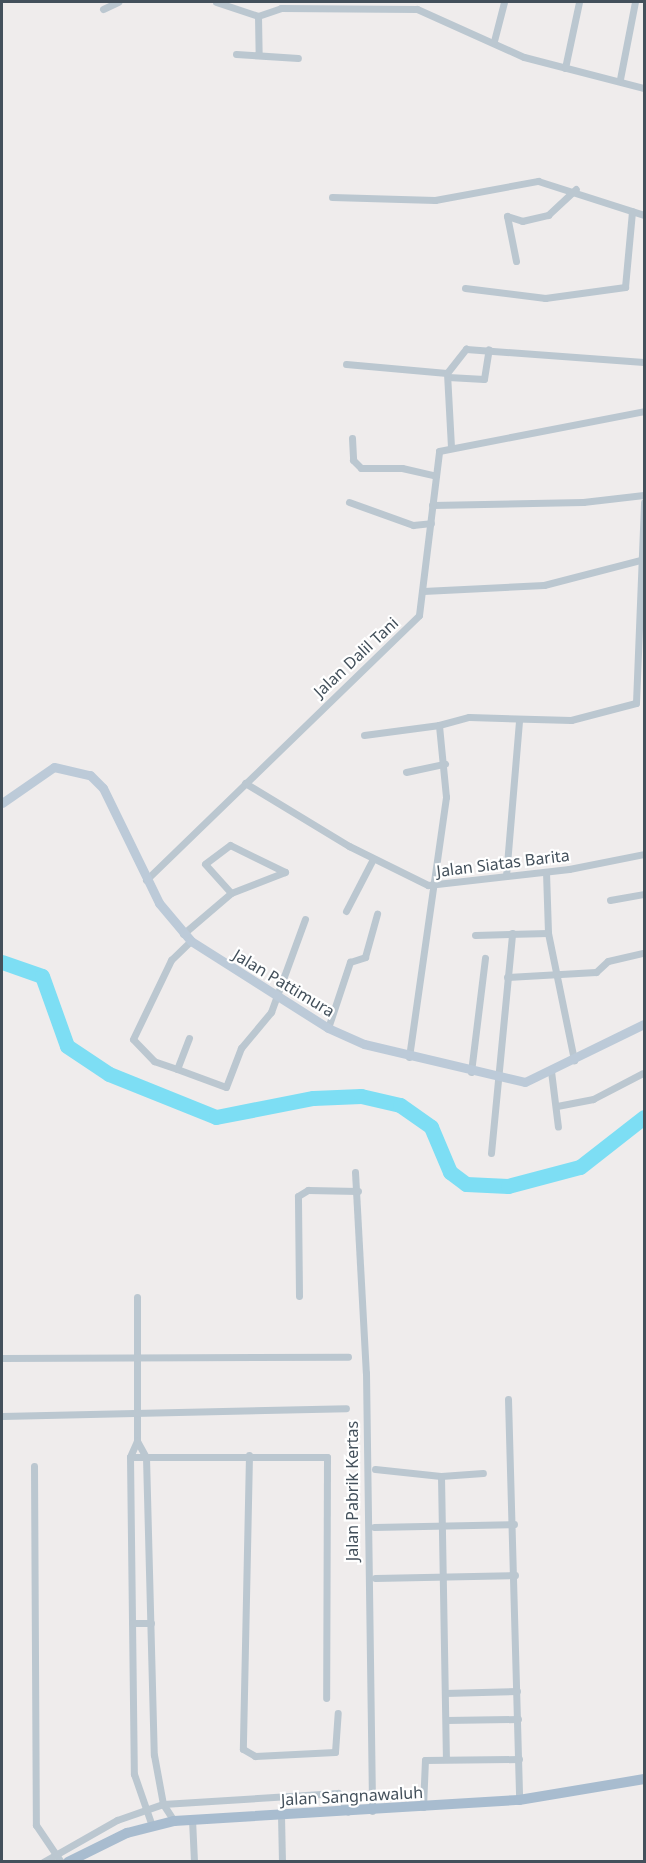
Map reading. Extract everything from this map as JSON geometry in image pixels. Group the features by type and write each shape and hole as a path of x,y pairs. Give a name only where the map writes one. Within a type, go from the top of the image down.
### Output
{"main road":[{"name":"Jalan Sangnawaluh","path":"69,1861 152,1826 174,1821 372,1811 519,1800 645,1779"}],"street":[{"path":"103,9 118,2"},
{"path":"216,2 233,10 258,16 281,5 417,9 494,41 524,57 620,79 644,88"},
{"path":"233,10 236,2"},
{"path":"494,41 504,2"},
{"path":"565,68 579,2"},
{"path":"620,79 635,2"},
{"path":"258,16 259,55"},
{"path":"236,54 298,57"},
{"path":"332,197 435,200 538,181 576,189 645,215"},
{"path":"516,261 507,216 522,221 548,215 576,189"},
{"path":"465,288 545,298 625,287 632,211"},
{"path":"645,362 466,349 448,375 450,447 645,411"},
{"path":"346,364 484,379 489,349"},
{"path":"352,438 352,460 361,468 402,468 433,476"},
{"name":"Jalan Dalil Tani","path":"146,880 415,621 423,591 436,455 450,447"},
{"path":"432,505 583,502 645,495"},
{"path":"349,502 413,525 431,523"},
{"path":"364,735 438,725 469,717 519,721 571,720 636,703 643,639 645,502"},
{"path":"423,591 544,585 644,559"},
{"path":"506,876 519,721"},
{"path":"409,1057 436,886 445,764 438,725"},
{"path":"406,772 445,764"},
{"name":"Jalan Pattimura","path":"2,803 54,767 90,776 103,788 146,880 183,934 328,1028 409,1057 496,1078 525,1082 645,1024"},
{"name":"Jalan Siatas Barita","path":"245,783 373,859 436,886 546,872 645,854"},
{"path":"183,934 231,893 277,879 285,872 230,844 205,864 231,893"},
{"path":"346,911 373,859"},
{"path":"546,872 548,933 574,1060"},
{"path":"610,900 645,894"},
{"path":"328,1028 350,962 364,958 377,914"},
{"path":"191,941 171,960 133,1039 154,1061 226,1087 241,1048 277,997 305,919"},
{"path":"491,1153 496,1078 512,933"},
{"path":"475,935 548,933"},
{"path":"507,977 556,977 600,971 608,961 645,953"},
{"path":"471,1072 485,958"},
{"path":"177,1069 189,1038"},
{"path":"551,1071 558,1127"},
{"path":"557,1106 593,1099 643,1073"},
{"name":"Jalan Pabrik Kertas","path":"355,1172 358,1191 366,1373 372,1811"},
{"path":"299,1296 298,1196 308,1190 358,1191"},
{"path":"136,1297 137,1441 130,1457 134,1774 152,1826"},
{"path":"2,1358 137,1353 348,1357"},
{"path":"508,1399 514,1524 519,1800"},
{"path":"2,1416 346,1408"},
{"path":"137,1441 146,1457 154,1755 163,1803 174,1821"},
{"path":"130,1457 249,1455 327,1457 326,1698"},
{"path":"249,1455 243,1749 255,1756 335,1752 338,1713"},
{"path":"34,1466 36,1825 61,1862"},
{"path":"375,1468 441,1476 483,1473"},
{"path":"441,1476 446,1759"},
{"path":"374,1527 514,1524"},
{"path":"375,1578 515,1575"},
{"path":"132,1623 152,1623"},
{"path":"445,1693 517,1691"},
{"path":"446,1720 518,1719"},
{"path":"423,1807 422,1764 446,1759 519,1759"},
{"path":"43,1862 144,1808 163,1803 338,1793 348,1812"},
{"path":"281,1815 282,1862"},
{"path":"192,1819 194,1862"}],"waterway":[{"path":"2,962 42,976 67,1046 109,1074 216,1117 313,1098 361,1096 400,1105 431,1127 450,1172 466,1184 508,1186 580,1167 644,1117"}]}
